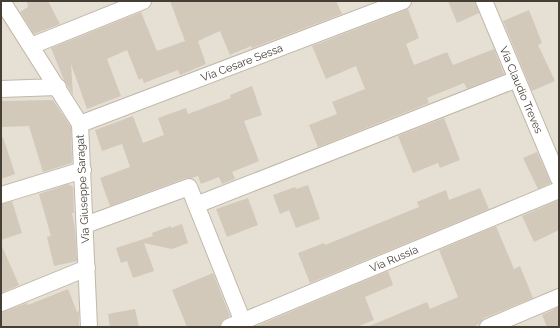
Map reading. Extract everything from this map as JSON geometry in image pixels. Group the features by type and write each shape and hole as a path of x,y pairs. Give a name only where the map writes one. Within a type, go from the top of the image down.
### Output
{"street":[{"name":"Via Giuseppe Saragat","path":"2,1 58,87 80,124 89,327"},
{"path":"31,46 143,1"},
{"name":"Via Cesare Sessa","path":"80,124 403,1"},
{"name":"Via Claudio Treves","path":"484,1 559,179"},
{"path":"196,205 517,79"},
{"path":"1,90 58,87"},
{"path":"1,195 83,170"},
{"path":"85,225 189,187 236,324"},
{"name":"Via Russia","path":"236,324 559,190"},
{"path":"1,303 87,268"},
{"path":"488,327 559,297"}],"shaded area":[{"path":"1,1 559,1 559,327 1,327"}],"building":[{"path":"27,1 48,1 60,24 34,34 20,12 28,7"},
{"path":"170,1 336,1 342,14 252,48 251,46 230,55 220,31 198,41 206,64 180,75 178,70 144,83 142,78 139,80 127,50 107,59 121,96 87,109 71,64 73,95 64,80 51,48 141,12 157,51 185,41"},
{"path":"448,1 475,1 479,13 457,23"},
{"path":"408,9 419,38 406,44 414,65 447,52 453,65 494,49 504,74 467,89 464,83 427,98 429,103 318,147 309,125 337,114 332,102 365,89 356,66 326,79 312,46"},
{"path":"529,10 542,43 538,45 555,81 532,91 503,21"},
{"path":"252,86 262,115 244,121 259,161 232,172 235,179 222,184 219,177 201,184 198,176 186,178 110,206 100,178 130,167 122,144 102,151 95,130 133,116 143,143 164,135 158,118 186,108 188,114 231,98 230,95"},
{"path":"53,100 71,127 72,163 43,172 29,126 1,127 1,101"},
{"path":"444,118 460,160 440,168 438,163 413,173 398,136"},
{"path":"1,137 3,137 15,174 1,179"},
{"path":"537,152 551,183 538,189 523,158"},
{"path":"68,184 73,187 74,213 72,213 75,229 77,261 54,266 47,237 51,236 39,194"},
{"path":"308,185 320,219 296,228 289,210 280,214 273,195 295,187 296,189"},
{"path":"480,188 489,209 310,283 298,253 324,243 325,245 419,207 417,202 446,190 449,200"},
{"path":"248,198 258,225 227,237 216,209"},
{"path":"559,200 559,230 534,242 522,216"},
{"path":"12,201 22,233 1,240 1,204"},
{"path":"182,224 188,243 172,249 144,243 154,271 133,278 127,261 121,263 116,248 153,236 152,233 171,226 171,228"},
{"path":"496,226 514,269 520,266 533,298 484,318 479,324 473,327 367,327 427,302 430,309 458,297 439,250"},
{"path":"1,244 19,285 1,293"},
{"path":"388,271 393,285 365,297 374,320 357,327 254,327"},
{"path":"213,273 230,316 222,321 220,327 187,327 172,290"},
{"path":"68,289 77,312 79,311 79,327 1,327 1,312 27,303 28,305"},
{"path":"559,307 559,327 547,327 542,315"},
{"path":"135,309 139,327 110,327 108,314"}]}
